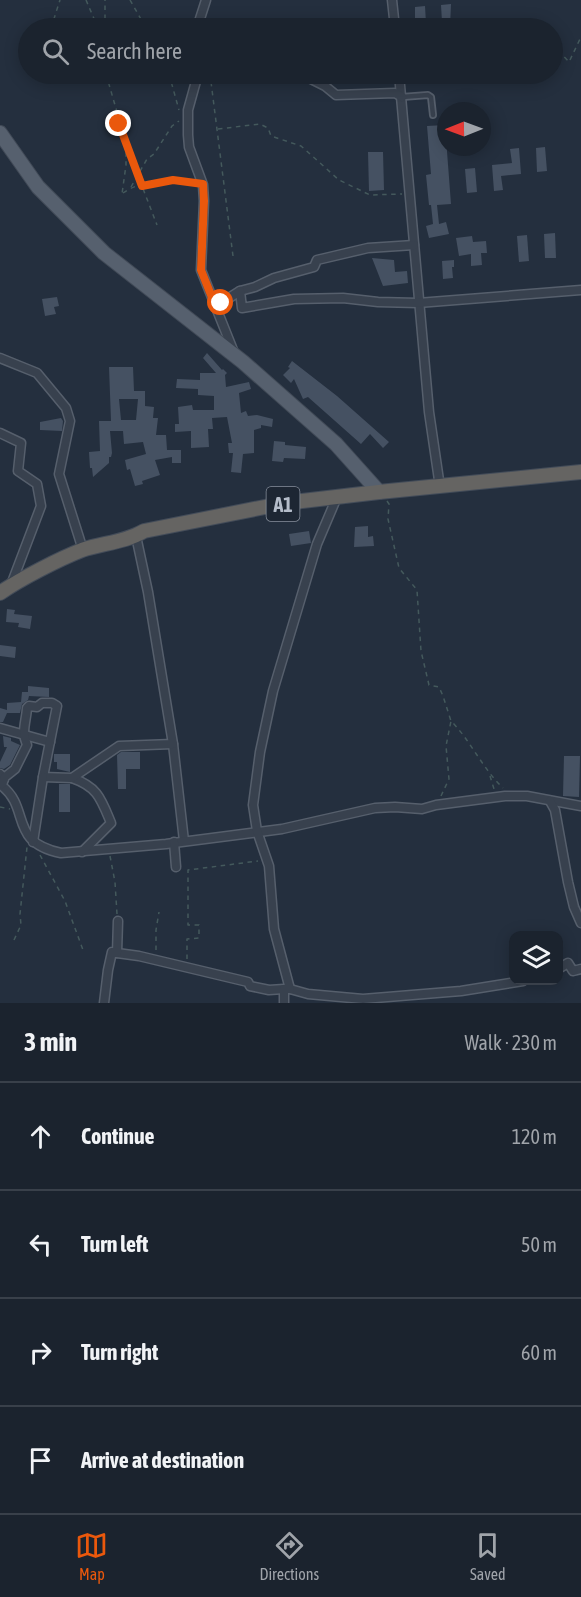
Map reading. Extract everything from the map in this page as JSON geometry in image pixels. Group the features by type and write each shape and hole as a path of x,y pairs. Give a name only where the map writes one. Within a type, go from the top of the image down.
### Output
{"highway":[{"name":"A1","path":"5,589 82,550 136,536 144,531 285,503 581,472"}],"main road":[{"path":"0,133 38,187 97,247 243,362 336,444 379,492"}],"street":[{"path":"200,18 206,0"},
{"path":"392,0 394,18"},
{"path":"196,84 188,116 189,147 203,184 201,270 231,348 243,362"},
{"path":"321,84 336,95 395,93 402,97"},
{"path":"400,84 418,303 429,411 440,487"},
{"path":"217,310 221,303 240,291 274,278 314,267 317,260 368,249 414,245"},
{"path":"240,291 242,308 294,299 343,298 418,303 581,290"},
{"path":"0,358 37,374 66,408 70,422 59,474 82,550"},
{"path":"0,433 21,443 18,471 37,484 41,506 5,589"},
{"path":"284,1003 287,989 274,929 267,860 257,831 253,805 260,752 273,691 317,544 337,497"},
{"path":"136,536 174,744 184,841"},
{"path":"1,785 5,777 15,769 27,745 23,734 27,722 27,708 37,707 42,703 52,703 57,706 30,838"},
{"path":"0,728 50,742"},
{"path":"72,778 119,746 174,744"},
{"path":"0,774 3,777 1,785"},
{"path":"43,777 72,778 86,783 98,793 111,823 81,852"},
{"path":"1,785 10,792 30,838 47,850 61,853 257,831 305,824 375,808 422,809 505,796 527,796 581,806"},
{"path":"550,801 555,810 570,890 581,923"},
{"path":"174,842 176,867"},
{"path":"117,952 118,921"},
{"path":"104,1003 112,952 187,966 269,990 287,989 308,994 363,999 509,983"},
{"path":"563,966 568,963 573,971 581,969"}],"lane":[{"path":"402,97 428,94 431,97 433,115"}],"path":[{"path":"54,18 60,0"},
{"path":"86,0 94,18"},
{"path":"105,0 105,18"},
{"path":"130,0 140,18"},
{"path":"563,56 569,62 581,37"},
{"path":"109,84 126,143 157,225"},
{"path":"172,84 179,109"},
{"path":"211,84 233,256"},
{"path":"126,143 122,194 131,187 147,159 154,154 172,126 188,116"},
{"path":"218,129 260,124 268,128 271,136 301,146 339,180 370,195 409,194"},
{"path":"131,187 173,180 203,184"},
{"path":"379,492 389,504 388,519 399,568 417,590 421,651 425,674 429,685 439,687 450,721 446,746 449,779 436,805"},
{"path":"450,721 460,731 490,775 514,797"},
{"path":"490,775 494,788 490,799"},
{"path":"14,940 21,925 24,873 30,838"},
{"path":"30,838 65,901 83,950"},
{"path":"109,849 115,882 118,921"},
{"path":"187,966 188,939 199,938 199,925 188,925 188,870 267,860"},
{"path":"158,960 156,938 159,912"}],"building":[{"path":"451,4 450,18 442,18 441,5"},
{"path":"425,6 426,18 415,18 415,7"},
{"path":"437,125 437,156 447,156 451,204 437,205 439,224 446,222 449,234 429,238 426,226 433,224 426,175 431,174 427,126"},
{"path":"545,147 547,171 537,172 536,148"},
{"path":"519,148 521,174 501,176 503,190 494,191 492,165 512,163 510,149"},
{"path":"368,152 383,152 384,190 369,191"},
{"path":"475,168 477,192 467,193 465,169"},
{"path":"555,233 556,258 545,258 544,234"},
{"path":"527,235 529,261 519,262 517,236"},
{"path":"472,236 473,242 486,241 487,253 481,253 482,265 471,266 471,254 459,256 456,238"},
{"path":"372,258 394,260 395,272 407,271 408,283 383,286"},
{"path":"454,260 453,278 443,279 442,261"},
{"path":"57,297 59,306 54,307 56,314 45,316 42,299"},
{"path":"207,353 227,373 225,375 226,387 249,382 251,389 239,393 241,413 246,411 248,416 257,415 273,419 272,427 261,425 261,428 254,430 254,453 243,454 241,473 231,472 233,453 229,453 228,443 232,443 227,417 212,418 213,429 208,429 209,447 191,448 191,431 175,432 175,424 179,424 178,407 192,405 193,410 214,410 214,396 198,395 198,389 176,388 177,379 200,380 200,373 216,373 203,358"},
{"path":"292,361 337,396 389,442 383,448 370,434 361,444 308,397 303,399 294,379 291,383 283,375 290,368 288,367"},
{"path":"109,367 133,367 134,391 145,391 145,406 154,407 153,418 158,418 156,435 166,435 167,450 181,450 181,463 172,463 172,457 155,460 160,475 135,486 125,460 146,454 143,442 124,444 123,431 110,431 112,453 109,463 93,477 89,452 100,451 99,421 111,421","holes":["119,399 138,399 136,420 121,420"]},
{"path":"61,418 62,431 40,430 40,422"},
{"path":"274,441 285,442 285,445 306,447 305,459 284,458 283,462 272,461"},
{"path":"368,526 368,537 373,536 374,546 354,547 355,527"},
{"path":"309,531 311,543 291,546 289,534"},
{"path":"7,609 15,610 14,614 32,616 30,629 18,627 19,623 6,622"},
{"path":"0,645 16,647 15,658 0,656"},
{"path":"28,686 49,688 49,697 29,696 28,700 22,704 20,713 7,713 3,722 0,722 0,708 7,710 7,703 21,702 22,692 28,692"},
{"path":"3,736 11,738 11,741 20,745 10,765 4,769 0,768 0,762 7,747 4,747"},
{"path":"121,752 140,752 140,769 126,769 126,789 118,789 117,755"},
{"path":"54,754 70,754 70,772 57,769"},
{"path":"564,756 580,756 579,797 563,796"},
{"path":"59,784 70,784 70,812 59,812"}],"route":[{"path":"119,124 142,186 173,180 203,184 201,270 217,310 221,303"}]}
